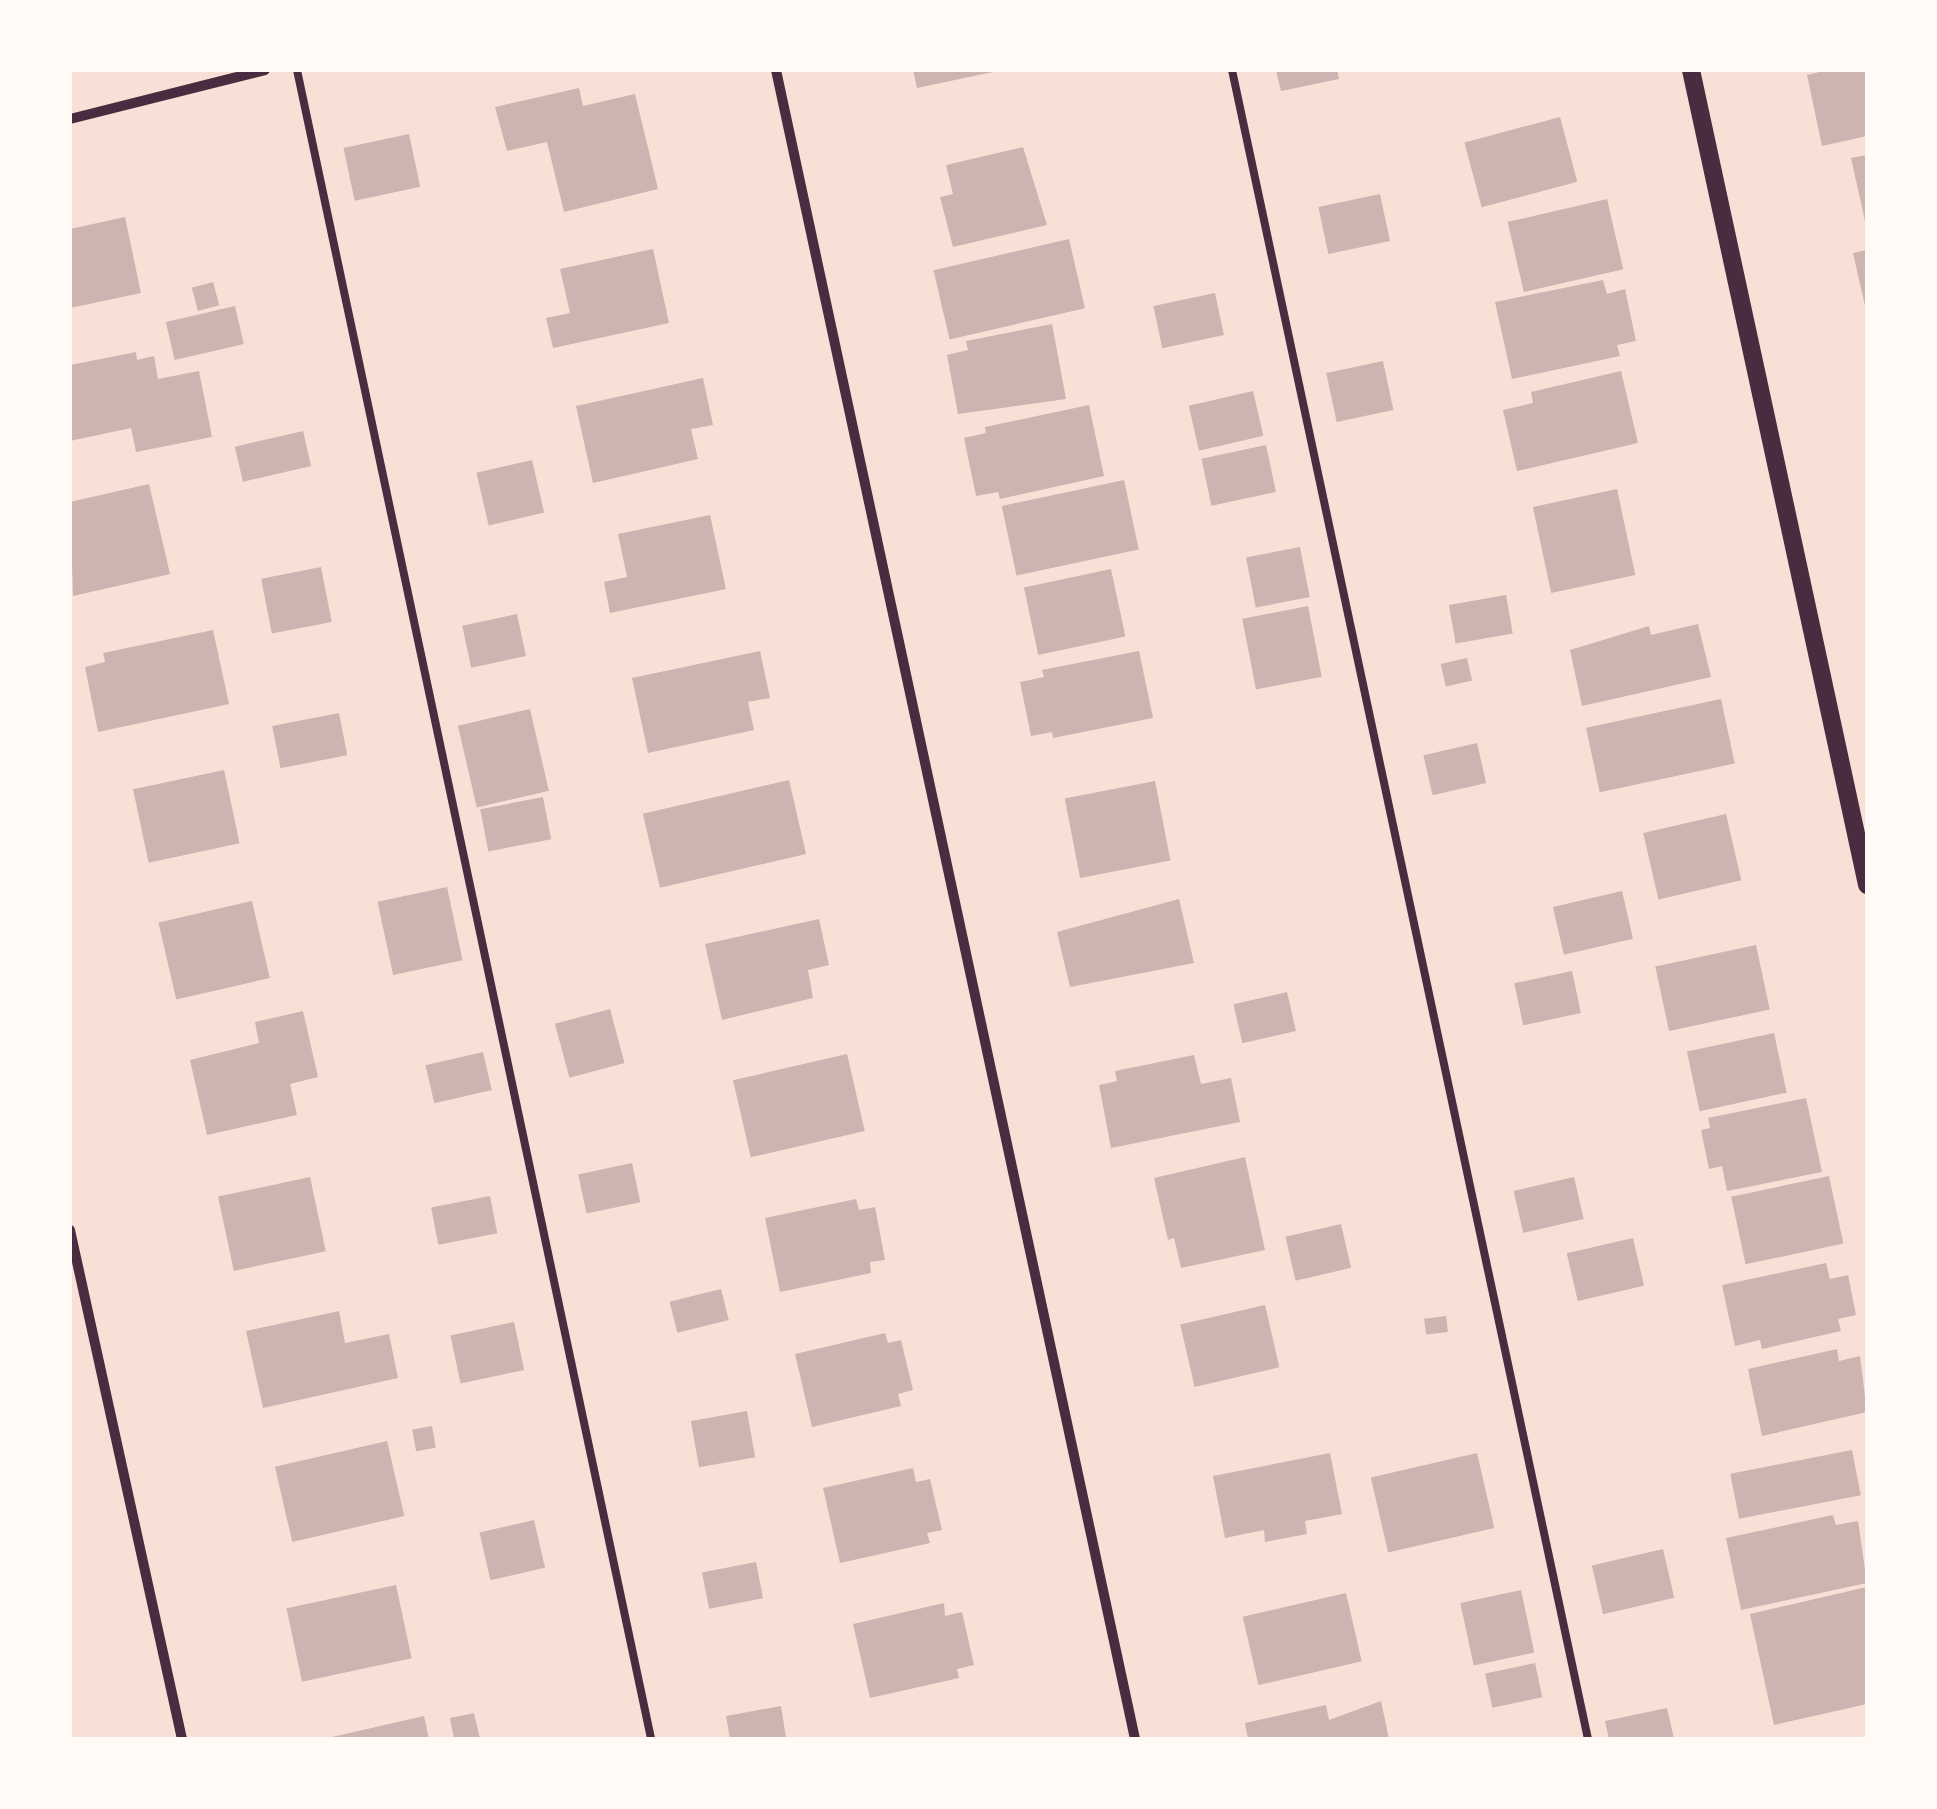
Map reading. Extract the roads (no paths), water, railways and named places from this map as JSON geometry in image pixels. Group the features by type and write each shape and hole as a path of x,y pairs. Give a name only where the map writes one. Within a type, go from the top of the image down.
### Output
{"street":[{"path":"70,120 265,70"},
{"path":"776,70 1135,1739"},
{"path":"1690,70 1867,886"},
{"path":"70,1230 182,1739"}],"lane":[{"path":"297,70 651,1739"},
{"path":"1232,70 1588,1739"}]}
